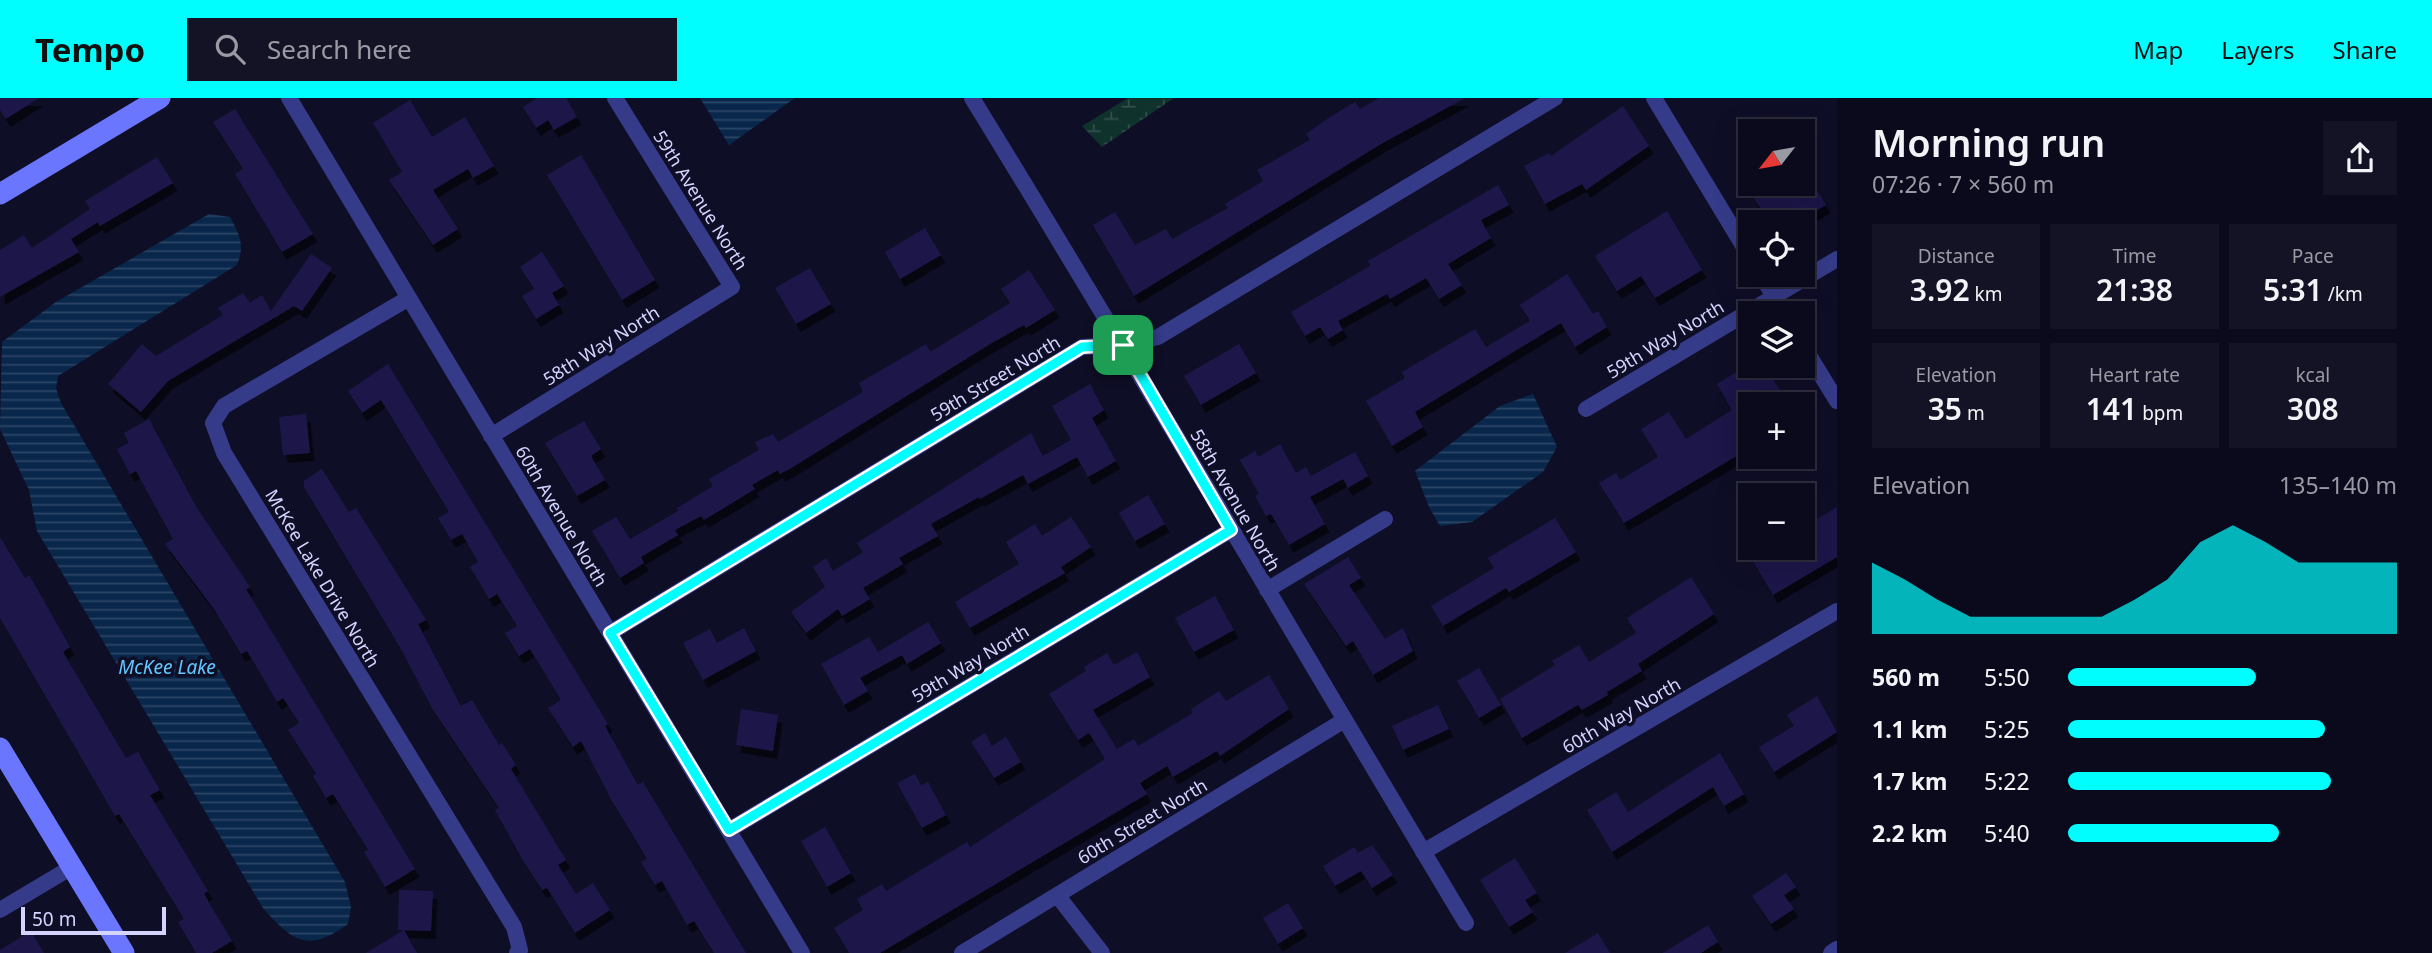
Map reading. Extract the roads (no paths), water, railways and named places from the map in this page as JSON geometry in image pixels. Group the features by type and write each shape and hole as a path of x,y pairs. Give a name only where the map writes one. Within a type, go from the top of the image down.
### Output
{"street":[{"path":"0,194 160,98"},
{"name":"60th Avenue North","path":"289,98 802,953"},
{"name":"59th Avenue North","path":"615,98 732,287"},
{"name":"58th Avenue North","path":"972,98 1123,345 1343,721 1466,923"},
{"name":"59th Street North","path":"610,633 1082,347 1123,345 1158,337 1555,98"},
{"path":"1654,98 1738,237"},
{"name":"59th Way North","path":"1586,410 1837,259"},
{"name":"58th Way North","path":"491,436 732,287"},
{"path":"1768,287 1776,301"},
{"name":"McKee Lake Drive North","path":"408,298 224,406 213,422 224,453 514,928 520,950 517,953"},
{"path":"1815,365 1837,401"},
{"path":"1267,590 1385,519"},
{"name":"59th Way North","path":"729,830 1231,530"},
{"name":"60th Way North","path":"1423,852 1837,611"},
{"name":"60th Street North","path":"962,953 1343,721"},
{"path":"0,748 124,953"},
{"path":"0,910 72,867"},
{"path":"1058,895 1102,953"},
{"path":"1831,953 1837,950"}],"water":[{"path":"700,98 795,98 729,145"},
{"name":"McKee Lake","path":"209,214 230,217 240,241 241,252 237,265 58,376 56,388 61,403 345,882 351,907 348,924 322,939 311,941 293,936 263,908 37,531 29,490 0,429 2,342 56,302"},
{"path":"1533,394 1557,447 1543,472 1472,522 1440,526 1429,507 1415,471 1500,406"}]}
